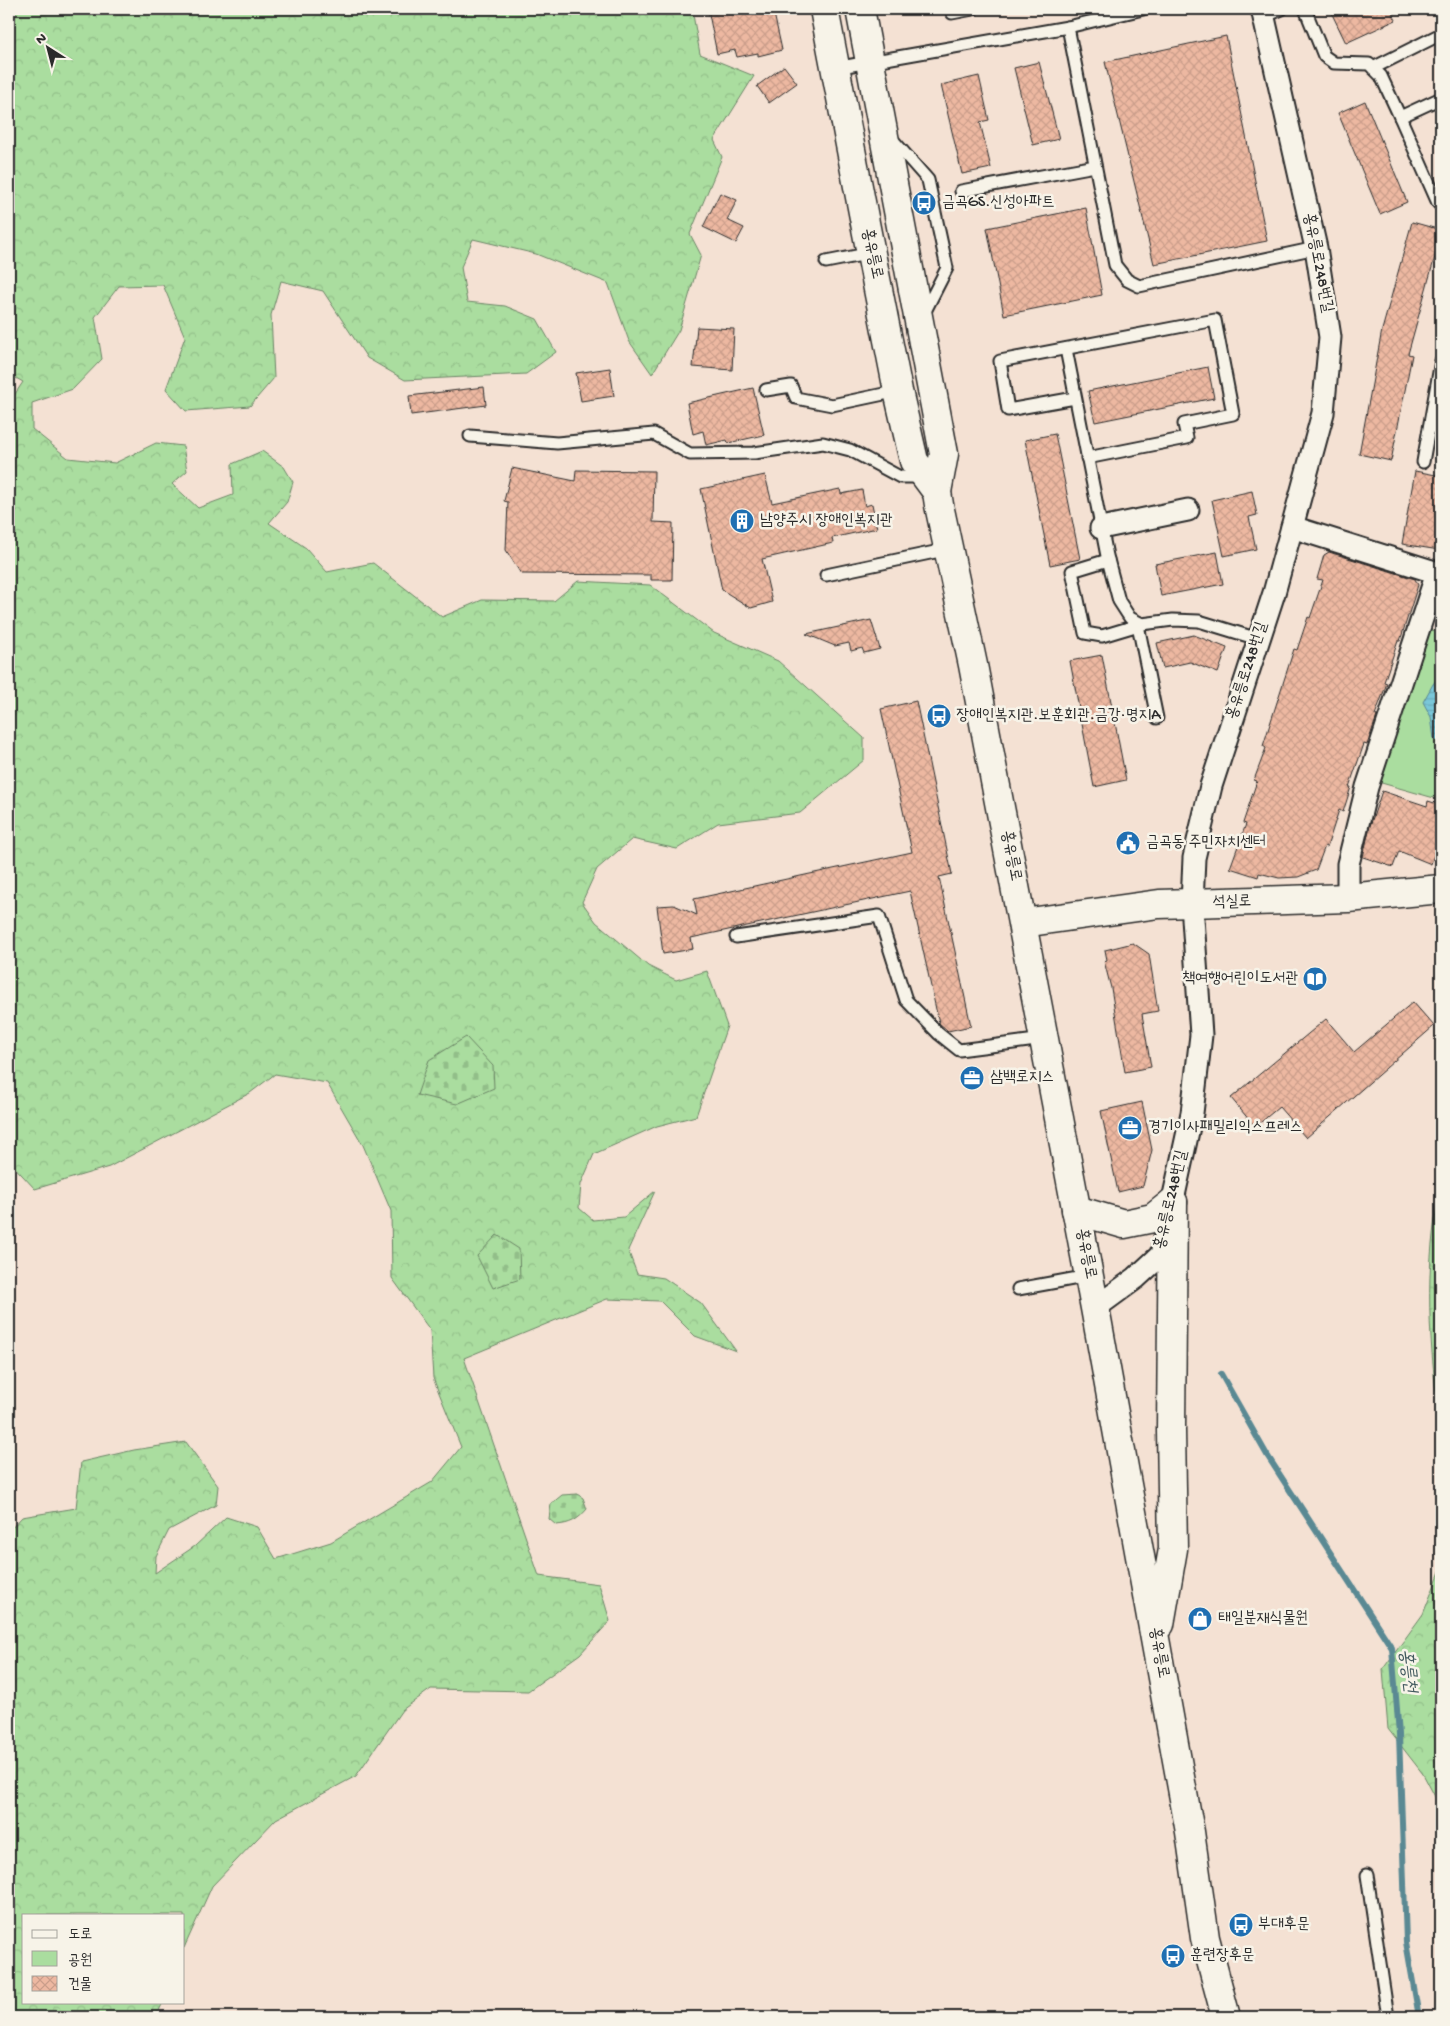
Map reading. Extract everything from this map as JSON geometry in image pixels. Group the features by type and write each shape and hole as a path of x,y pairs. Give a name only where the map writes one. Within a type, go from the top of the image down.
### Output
{"street":[{"name":"홍유릉로","path":"824,9 898,391 914,461 932,484 949,549 1023,923 1095,1308 1190,1832 1205,1938 1226,2017"},
{"name":"홍유릉로","path":"860,9 944,454 932,484"},
{"name":"홍유릉로248번길","path":"1095,1308 1136,1278 1161,1255 1192,1112 1201,1035 1192,904 1194,858 1211,786 1292,528 1323,413 1330,337 1316,248 1269,11"},
{"path":"1101,528 1188,510"},
{"path":"1292,528 1439,573 1367,787 1348,864 1348,898"},
{"name":"석실로","path":"1023,923 1159,904 1348,898 1441,889"},
{"path":"1076,1210 1124,1224 1153,1218 1173,1202"},
{"path":"1156,1643 1173,1549 1171,1430 1173,1202"}],"lane":[{"path":"952,13 973,9"},
{"path":"835,68 1068,27 1143,9"},
{"path":"1306,9 1324,56 1334,63 1369,64 1380,76 1438,203 1441,205"},
{"path":"1068,27 1115,265 1127,280 1139,286 1316,248"},
{"path":"1373,68 1441,34"},
{"path":"1400,117 1441,98"},
{"path":"882,127 928,180 947,268 920,321"},
{"path":"961,191 1095,166"},
{"path":"826,262 872,254"},
{"path":"1074,398 1008,410 1000,361 1215,320 1233,414 1184,424 1187,438 1087,458"},
{"path":"1066,349 1074,398 1108,560 1119,601 1130,618 1140,624 1157,718"},
{"path":"1423,462 1441,361"},
{"path":"766,390 791,386 796,398 832,405 898,391"},
{"path":"470,436 557,443 654,434 690,454 754,453 823,443 850,450 900,477 932,484"},
{"path":"826,575 949,549"},
{"path":"1108,560 1072,571 1085,633 1102,636 1140,624 1173,620 1200,621 1258,639"},
{"path":"736,937 879,916 906,1000 939,1034 959,1050 1044,1039"},
{"path":"1018,1289 1088,1276"},
{"path":"1367,1875 1388,2017"}],"green space":[{"path":"9,9 692,9 700,54 754,76 714,140 722,157 690,234 701,255 679,330 652,374 629,341 608,283 536,254 473,239 461,267 467,302 505,306 537,319 556,352 526,374 405,380 367,358 323,291 281,281 271,315 274,378 250,406 186,411 166,389 185,337 163,285 119,286 95,317 102,359 73,389 32,403 32,429 68,458 115,463 156,443 183,446 187,471 172,484 198,508 233,495 232,464 262,451 284,467 293,482 287,502 269,523 306,548 327,572 373,563 442,617 482,600 554,601 578,581 650,585 714,633 778,661 864,738 864,760 800,813 718,823 677,849 632,839 597,869 582,902 596,922 648,966 676,980 707,971 727,1026 696,1116 657,1126 594,1154 581,1184 579,1208 593,1220 624,1217 655,1191 628,1250 637,1274 664,1278 701,1303 736,1351 695,1336 660,1301 607,1299 464,1358 539,1576 599,1584 610,1621 580,1654 528,1691 431,1689 402,1710 356,1776 276,1819 212,1886 185,1946 185,1914 22,1914 22,2004 162,2004 159,2011 142,2017 23,2017 9,2011 9,1799 14,1792 9,1752 9,1531 22,1517 76,1508 81,1462 134,1450 186,1442 218,1486 216,1505 169,1530 156,1556 155,1573 195,1546 226,1517 257,1527 276,1559 331,1542 432,1482 461,1447 433,1378 430,1330 392,1278 391,1211 363,1145 327,1083 275,1074 250,1093 109,1167 35,1189 9,1161 9,403 23,382 9,374"},
{"path":"1426,628 1441,633 1441,800 1378,782"},
{"path":"466,1037 493,1066 494,1088 457,1104 417,1095 429,1060"},
{"path":"1441,1188 1441,1428 1433,1368 1430,1277 1435,1217"},
{"path":"497,1235 519,1249 520,1279 493,1288 477,1256"},
{"path":"577,1494 583,1498 587,1509 580,1516 565,1524 556,1525 549,1519 551,1504 562,1495"},
{"path":"1441,1569 1441,1808 1423,1774 1388,1729 1383,1669 1423,1614"}],"water":[{"path":"1441,674 1441,744 1434,739 1431,717 1423,702"}],"building":[{"path":"708,9 773,9 782,50 758,56 758,53 737,57 735,50 717,54"},
{"path":"1343,9 1390,9 1396,20 1346,43 1332,14"},
{"path":"1226,36 1267,241 1154,264 1105,62"},
{"path":"1039,62 1059,139 1033,145 1014,68"},
{"path":"784,66 797,83 769,103 757,86"},
{"path":"979,76 989,120 980,122 991,168 962,174 941,85"},
{"path":"1365,101 1407,202 1380,214 1338,113"},
{"path":"720,193 737,200 727,220 744,228 736,243 703,227"},
{"path":"1086,208 1102,295 1004,315 987,228"},
{"path":"1412,222 1441,230 1441,235 1408,354 1412,355 1391,461 1359,454 1382,330"},
{"path":"697,327 734,329 732,370 693,367"},
{"path":"1208,367 1214,398 1095,422 1088,391"},
{"path":"610,368 614,396 581,401 576,373"},
{"path":"484,387 486,405 411,415 409,396"},
{"path":"753,388 764,435 728,443 727,440 706,445 703,431 693,434 687,403"},
{"path":"1055,434 1080,559 1050,565 1025,440"},
{"path":"512,468 575,481 576,470 654,471 653,522 673,523 672,580 651,580 651,575 521,574 506,550 508,502 504,501"},
{"path":"1415,471 1441,476 1441,536 1439,550 1402,544"},
{"name":"남양주시 장애인복지관","path":"765,475 772,503 840,489 841,494 862,490 865,506 872,504 877,528 832,538 833,543 762,559 772,602 751,608 722,590 701,489"},
{"path":"1252,491 1257,515 1249,517 1256,549 1224,556 1212,500"},
{"path":"1217,552 1223,584 1161,596 1155,564"},
{"path":"1329,552 1415,579 1418,585 1400,641 1398,641 1384,682 1387,683 1375,715 1377,716 1367,745 1364,744 1349,787 1351,787 1343,812 1339,810 1327,847 1325,846 1316,870 1298,877 1279,878 1259,873 1258,877 1230,868 1246,824 1243,823 1257,781 1254,780 1266,748 1263,746 1294,649 1297,650 1323,580 1317,579 1324,555"},
{"path":"871,620 880,649 864,653 862,648 851,651 849,643 835,646 806,634"},
{"path":"1194,635 1227,648 1218,673 1190,662 1163,668 1157,643"},
{"path":"1102,655 1126,780 1094,787 1070,661"},
{"path":"916,701 952,874 939,877 971,1026 948,1031 939,1023 910,891 691,938 693,949 663,954 657,906 674,905 697,915 694,899 912,852 881,709"},
{"path":"1382,791 1427,806 1428,801 1441,805 1441,835 1431,864 1399,851 1393,867 1363,857 1370,826"},
{"path":"1133,943 1149,954 1158,1011 1142,1014 1151,1067 1125,1072 1111,988 1104,961 1107,960 1105,950"},
{"path":"1413,1002 1434,1026 1306,1138 1279,1107 1255,1127 1231,1098 1326,1019 1354,1052"},
{"path":"1142,1102 1152,1150 1143,1186 1118,1192 1101,1111"}],"waterway":[{"name":"홍릉천","path":"1221,1374 1267,1455 1392,1648 1399,1734 1406,1942 1419,2017"}],"place":[{"name":"금곡GS.신성아파트","path":"924,203"},
{"name":"남양주시 장애인복지관","path":"742,521"},
{"name":"장애인복지관.보훈회관.금강·명지A","path":"939,716"},
{"name":"금곡동 주민자치센터","path":"1128,843"},
{"name":"책여행어린이도서관","path":"1315,979"},
{"name":"삼백로지스","path":"972,1078"},
{"name":"경기이사패밀리익스프레스","path":"1130,1128"},
{"name":"태일분재식물원","path":"1200,1619"},
{"name":"부대후문","path":"1241,1925"},
{"name":"훈련장후문","path":"1173,1956"}]}
